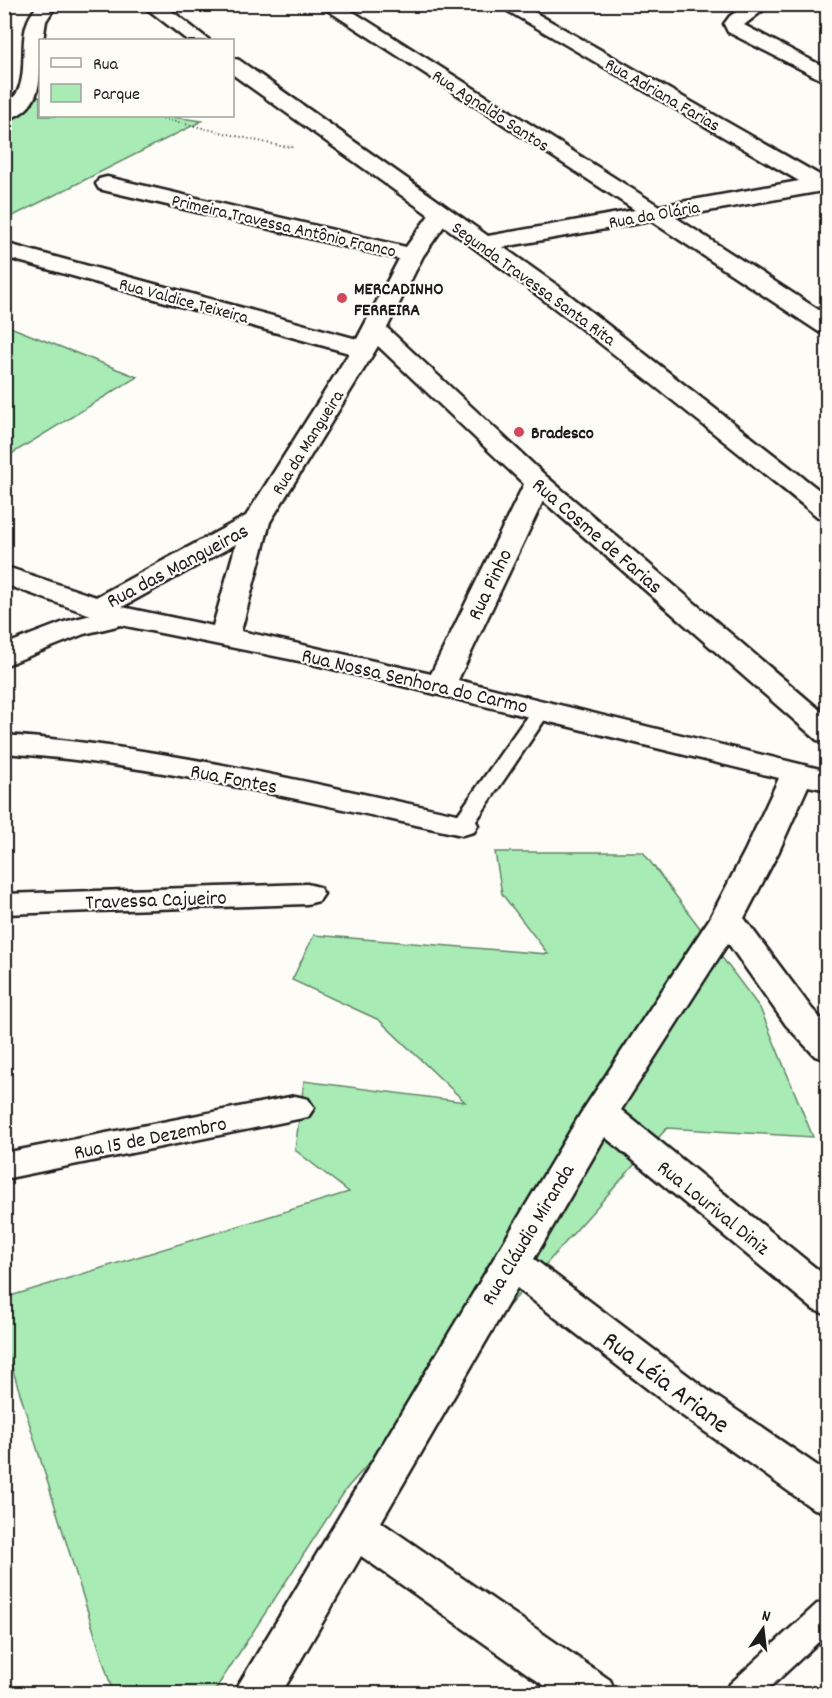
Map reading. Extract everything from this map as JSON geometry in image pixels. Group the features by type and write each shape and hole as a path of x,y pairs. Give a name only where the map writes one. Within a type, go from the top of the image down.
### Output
{"street":[{"path":"4,114 17,107 28,95 37,21 48,4"},
{"path":"150,4 198,39"},
{"name":"Rua Agnaldo Santos","path":"327,4 828,327"},
{"name":"Rua Adriana Farias","path":"505,4 824,184"},
{"path":"762,4 737,20 734,24 735,28 828,77"},
{"name":"Segunda Travessa Santa Rita","path":"234,65 549,291 828,511"},
{"name":"Primeira Travessa Antônio Franco","path":"107,184 412,255 441,215"},
{"name":"Rua da Olária","path":"481,244 824,184"},
{"name":"Rua Valdice Teixeira","path":"4,250 369,339"},
{"name":"Rua da Mangueira","path":"225,637 256,522 369,339 412,255"},
{"name":"Rua Cosme de Farias","path":"369,339 828,733"},
{"name":"Rua Pinho","path":"441,685 538,483"},
{"name":"Rua das Mangueiras","path":"110,612 256,522"},
{"path":"4,574 110,612"},
{"name":"Rua Nossa Senhora do Carmo","path":"4,657 110,612 441,685 812,777"},
{"name":"Rua Fontes","path":"4,744 75,751 198,771 462,825"},
{"name":"Rua Cláudio Miranda","path":"256,1694 600,1113 727,918 762,851 812,777"},
{"name":"Travessa Cajueiro","path":"4,904 307,894"},
{"path":"727,918 799,1017 828,1048"},
{"name":"Rua 15 de Dezembro","path":"4,1166 295,1108"},
{"name":"Rua Lourival Diniz","path":"600,1113 828,1300"},
{"name":"Rua Léia Ariane","path":"510,1262 694,1403 828,1496"},
{"path":"354,1527 593,1694"}],"lane":[{"path":"462,825 542,709"},
{"path":"741,1694 828,1613"}],"path":[{"path":"155,117 280,146 348,147"}],"green space":[{"path":"5,93 39,97 39,117 172,117 202,121 5,220"},
{"path":"5,325 137,377 5,458"},
{"path":"495,852 643,852 760,1008 813,1137 667,1128 347,1488 213,1693 113,1693 5,1345 4,1298 349,1192 295,1150 304,1081 465,1102 379,1020 292,980 314,935 548,954 502,894"}],"waterway":[{"path":"814,4 828,5"}],"place":[{"name":"MERCADINHO FERREIRA","path":"342,298"},
{"name":"Bradesco","path":"519,432"}]}
